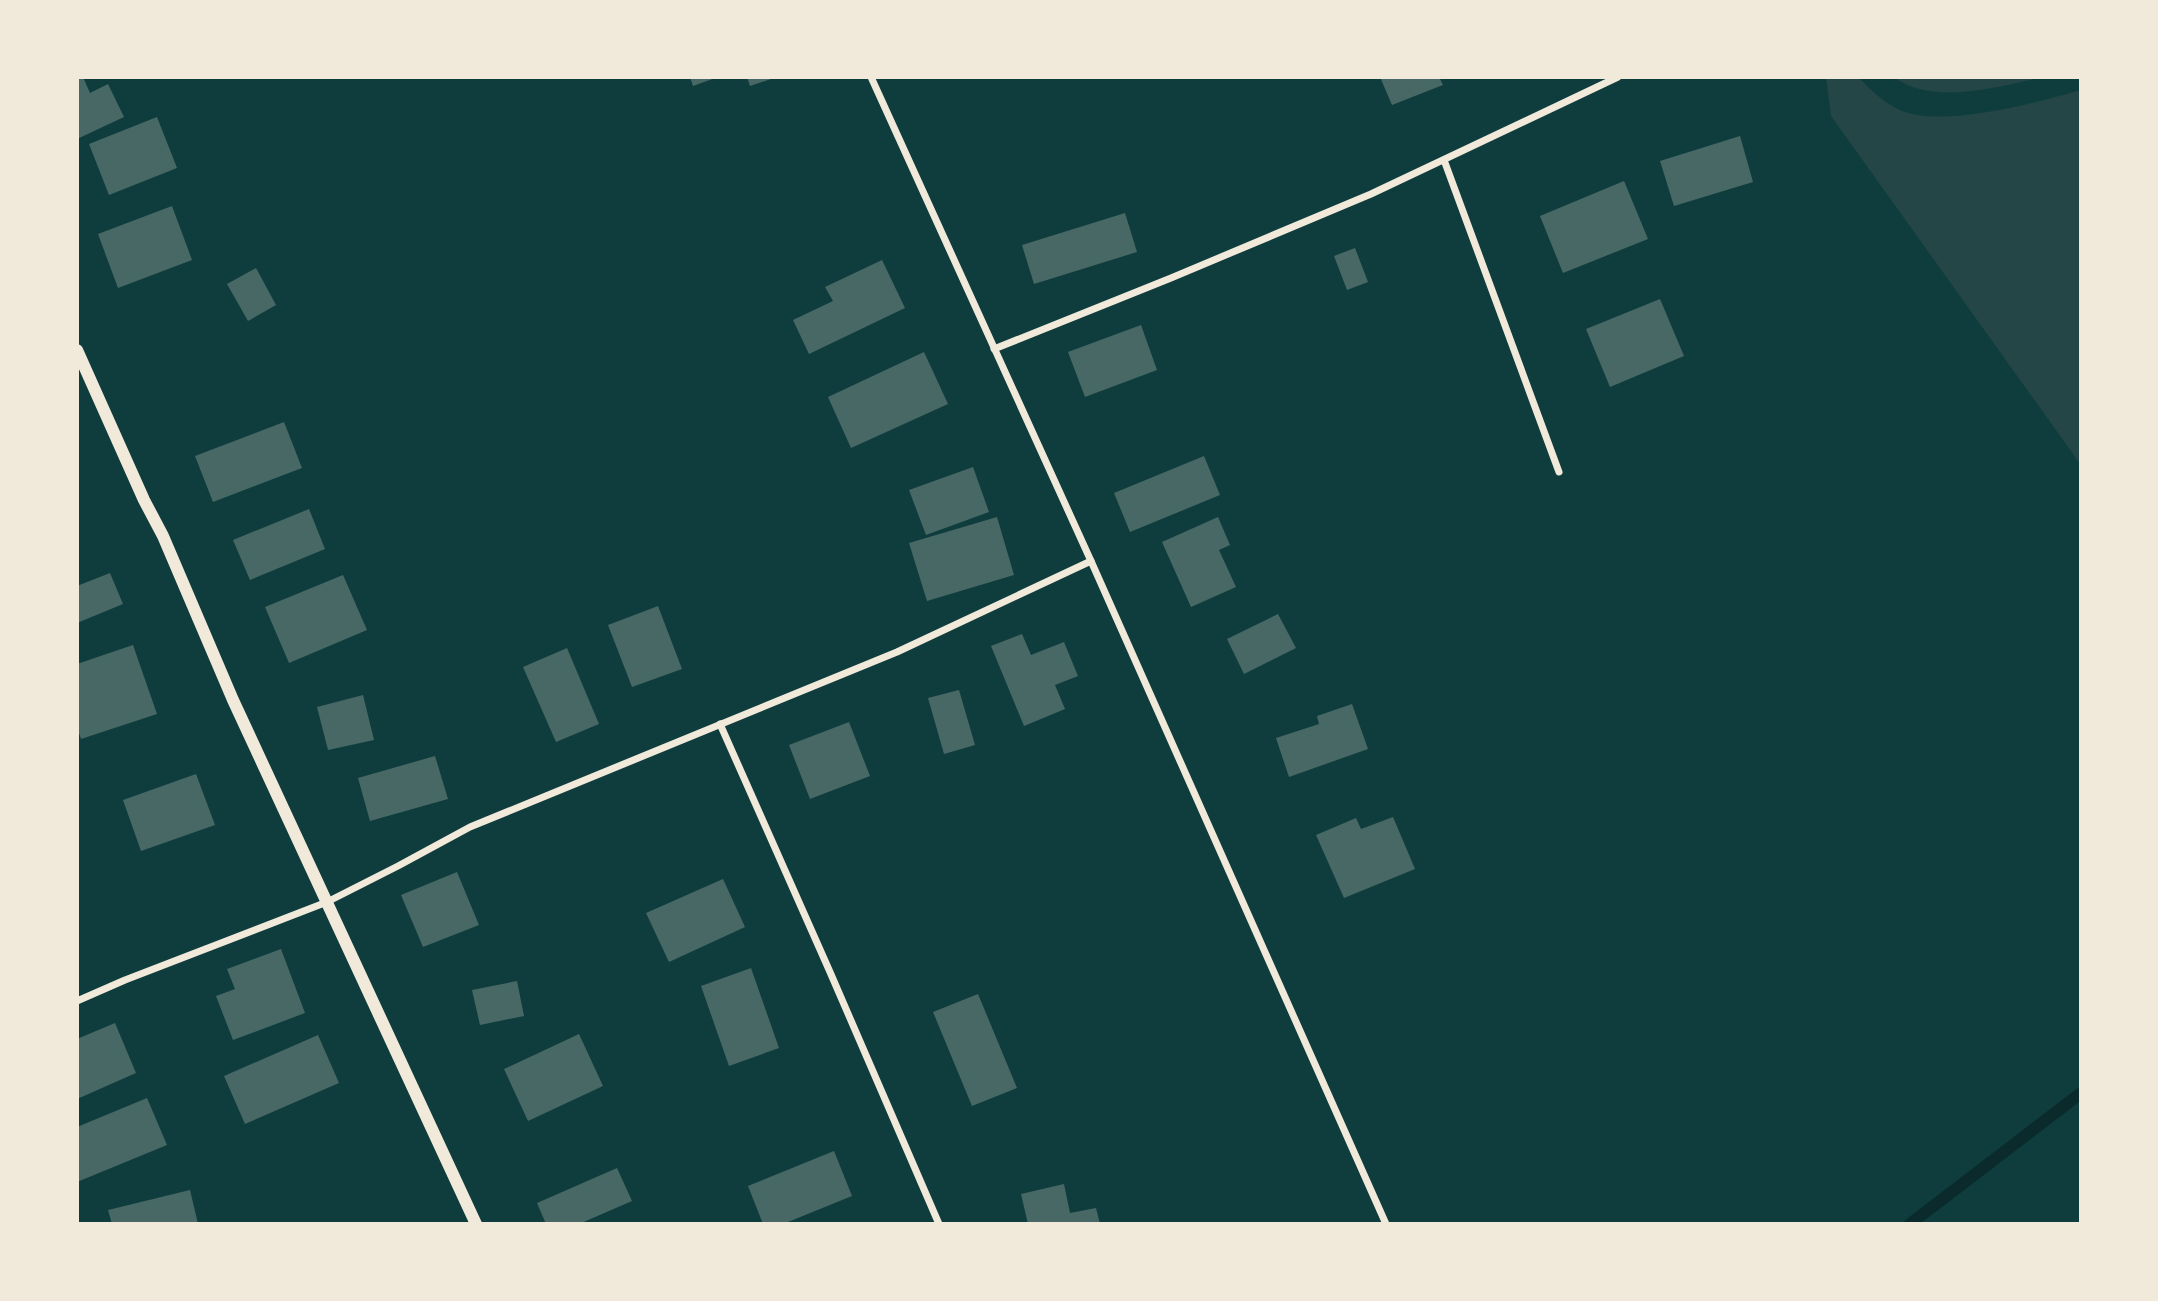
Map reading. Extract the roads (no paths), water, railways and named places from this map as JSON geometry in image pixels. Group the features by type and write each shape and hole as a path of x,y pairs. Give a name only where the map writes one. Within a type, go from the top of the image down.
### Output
{"street":[{"path":"871,77 1091,561 1386,1224"},
{"path":"994,349 1171,278 1444,160 1618,77"},
{"path":"1444,160 1559,472"},
{"path":"77,350 163,537 233,700 476,1224"},
{"path":"77,1001 327,902 470,827 897,652 1091,561"},
{"path":"720,724 939,1224"}],"waterway":[{"path":"1910,1224 2081,1093"}]}
